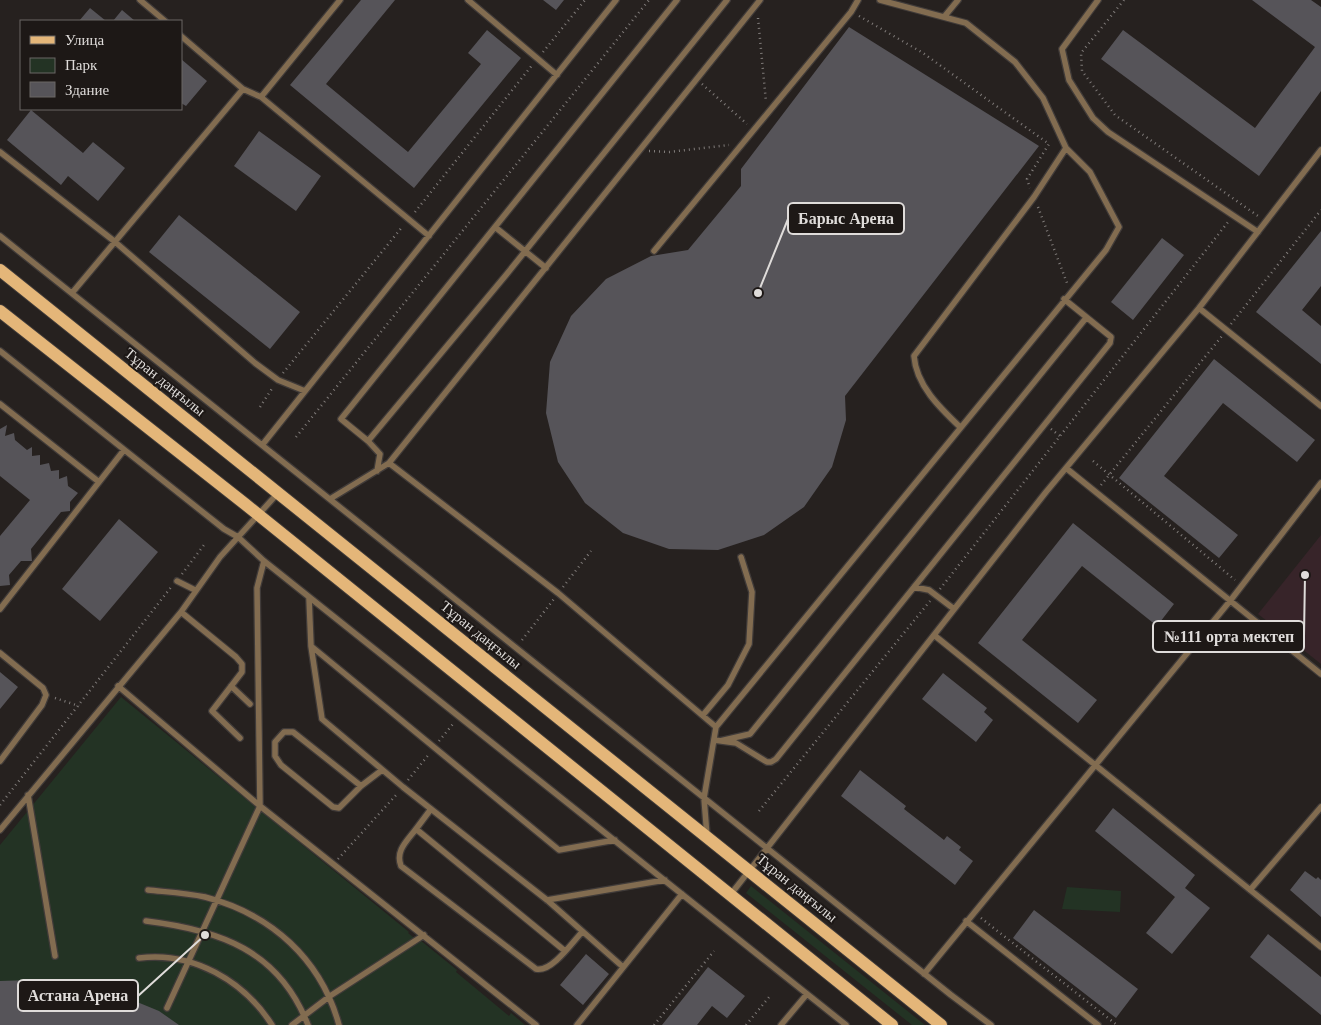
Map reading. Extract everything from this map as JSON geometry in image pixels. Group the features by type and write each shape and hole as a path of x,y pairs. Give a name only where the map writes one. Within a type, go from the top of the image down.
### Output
{"main road":[{"name":"Тұран даңғылы","path":"0,270 941,1025"},
{"path":"0,311 259,515 892,1025"}],"lane":[{"path":"140,0 164,20"},
{"path":"260,97 340,0"},
{"path":"468,0 556,75"},
{"path":"263,444 616,0"},
{"path":"377,471 380,454 368,440 341,419 677,0"},
{"path":"368,440 526,250 727,0"},
{"path":"654,251 851,12 858,0"},
{"path":"707,837 704,798 716,741 716,726 1106,250 1118,227 1090,172 1066,148 1043,98 1015,62 966,23 880,0"},
{"path":"944,17 958,0"},
{"path":"1098,0 1062,49 1069,80 1093,118 1108,132 1258,232"},
{"path":"330,499 389,463 758,2"},
{"path":"182,37 243,89 260,97 428,236"},
{"path":"72,293 243,89"},
{"path":"960,427 934,401 915,367 914,356 1034,197 1066,148"},
{"path":"731,894 954,609 1066,468 1198,308 1321,150"},
{"path":"0,152 114,241 255,363 278,380 305,391"},
{"path":"495,227 546,268"},
{"path":"0,236 263,444 924,974 991,1025"},
{"path":"716,741 743,746 767,762 776,759 1110,343 1111,337 1064,299"},
{"path":"1198,308 1321,406"},
{"path":"716,741 750,734 1086,318"},
{"path":"0,351 224,529 238,537 264,562 846,1025"},
{"path":"0,404 99,482"},
{"path":"0,609 124,450"},
{"path":"389,463 558,594 716,726"},
{"path":"1066,468 1321,674"},
{"path":"924,974 1230,601 1321,483"},
{"path":"0,830 181,612 195,590 238,537 278,493"},
{"path":"702,715 728,685 749,644 752,592 741,557"},
{"path":"167,1008 218,902 260,806 258,588 264,562"},
{"path":"177,581 195,590"},
{"path":"914,587 929,590 954,609"},
{"path":"309,598 311,646 322,719 403,787 547,900 623,967"},
{"path":"181,612 242,664 242,672 212,711 240,738"},
{"path":"934,635 1321,947"},
{"path":"311,646 558,850 615,840"},
{"path":"0,653 43,688 46,696 42,706 0,761"},
{"path":"118,686 260,806 536,1025"},
{"path":"231,686 250,704"},
{"path":"361,786 293,732 284,732 275,742 274,756 281,765 333,807 339,808 361,786 382,770"},
{"path":"28,795 55,956"},
{"path":"1250,890 1321,807"},
{"path":"431,808 399,852 398,860 401,866 536,969 542,971 547,968 582,932"},
{"path":"416,829 565,951"},
{"path":"547,900 665,880"},
{"path":"148,890 190,895 218,902 255,917 294,945 317,972 330,996 339,1025"},
{"path":"577,1025 682,894"},
{"path":"146,921 204,931 238,945 272,970 293,993 308,1025"},
{"path":"966,921 1098,1025"},
{"path":"292,1025 330,996 424,935"},
{"path":"139,958 162,957 189,962 223,976 249,994 272,1025"},
{"path":"781,1025 807,994"}],"path":[{"path":"260,407 278,380 585,0"},
{"path":"296,437 649,0"},
{"path":"1124,0 1081,53 1082,71 1115,115 1266,222"},
{"path":"758,2 767,114"},
{"path":"851,12 922,53 1049,144 1027,179 1070,292"},
{"path":"696,79 754,130"},
{"path":"639,151 669,152 742,144"},
{"path":"759,811 935,594 1242,205"},
{"path":"1095,492 1321,210"},
{"path":"1093,461 1242,586"},
{"path":"0,805 80,706 204,545"},
{"path":"46,696 80,706"},
{"path":"334,864 403,787 459,716"},
{"path":"974,912 1112,1024 1116,1025"},
{"path":"654,1025 714,951"},
{"path":"746,1025 770,996"}],"shaded area":[{"path":"1321,535 1321,664 1258,614"}],"green space":[{"path":"121,697 408,933 418,941 420,940 457,970 456,972 509,1016 511,1013 525,1025 0,1025 0,845"},
{"path":"751,886 925,1025 912,1025 746,893"},
{"path":"1067,887 1121,891 1120,912 1062,909"}],"building":[{"path":"361,0 395,0 326,84 408,152 481,64 468,53 487,30 521,58 414,188 290,85"},
{"path":"543,0 564,0 556,10"},
{"path":"1252,0 1311,0 1321,7 1321,91 1259,176 1101,59 1123,30 1255,128 1315,47"},
{"path":"90,8 105,20 80,20"},
{"path":"122,10 134,20 114,20"},
{"path":"849,27 1039,146 845,396 846,420 832,467 804,507 764,535 718,550 669,549 623,533 585,503 558,462 546,413 550,362 571,316 606,279 651,256 688,250 741,186 741,169"},
{"path":"182,60 207,81 186,106 182,104"},
{"path":"31,110 83,153 93,142 125,168 98,201 68,176 61,185 7,140"},
{"path":"259,131 321,176 296,211 234,166"},
{"path":"179,215 300,312 270,349 149,252"},
{"path":"1321,231 1321,286 1302,310 1321,326 1321,364 1256,312"},
{"path":"1162,238 1184,255 1133,320 1111,302"},
{"path":"1214,359 1315,440 1297,462 1223,403 1164,476 1238,535 1219,558 1119,478"},
{"path":"7,425 5,436 14,433 15,440 27,450 32,447 32,456 40,455 40,465 49,463 51,471 59,470 59,479 67,476 68,486 78,493 70,502 70,511 61,512 31,549 32,561 21,561 9,575 10,585 0,586 0,536 30,500 0,476 0,429"},
{"path":"119,519 158,552 100,621 62,589"},
{"path":"1073,523 1174,604 1157,626 1082,566 1022,640 1097,700 1078,723 978,643"},
{"path":"0,672 18,687 0,709"},
{"path":"943,673 987,708 984,712 993,720 976,742 922,699"},
{"path":"860,770 906,806 904,809 944,840 947,836 961,847 959,850 973,861 955,885 841,796"},
{"path":"1113,808 1195,875 1185,888 1210,908 1172,954 1146,933 1175,897 1095,831"},
{"path":"1305,871 1316,879 1318,877 1321,880 1321,917 1290,890"},
{"path":"1034,910 1138,989 1116,1018 1013,938"},
{"path":"1268,934 1321,977 1321,1015 1250,957"},
{"path":"586,954 609,974 583,1005 560,985"},
{"path":"708,967 745,996 727,1018 712,1006 697,1025 662,1025"},
{"path":"0,981 68,981 108,990 159,1011 179,1025 0,1025"}],"place":[{"name":"Барыс Арена","path":"758,293"},
{"name":"№111 орта мектеп","path":"1305,575"},
{"name":"Астана Арена","path":"205,935"}]}
